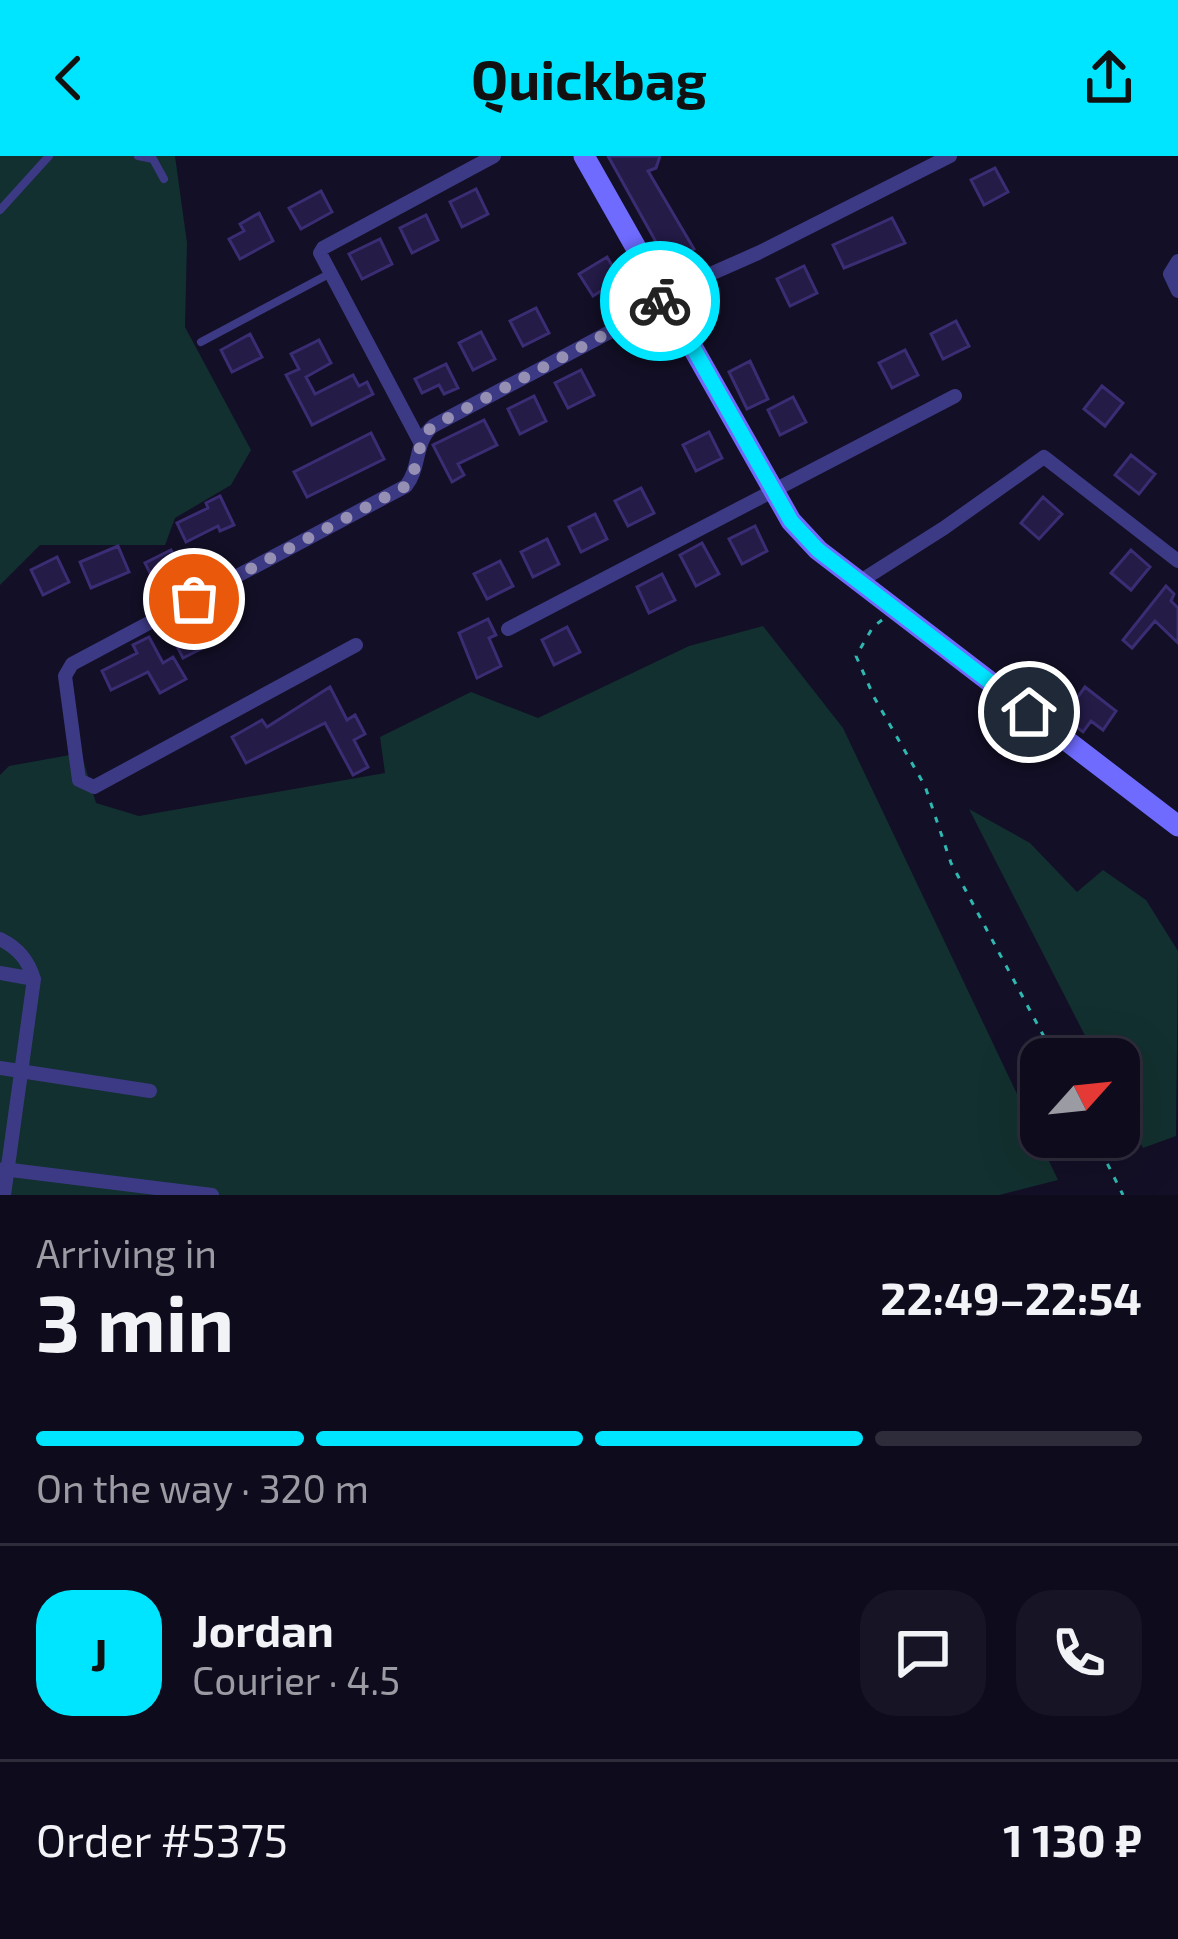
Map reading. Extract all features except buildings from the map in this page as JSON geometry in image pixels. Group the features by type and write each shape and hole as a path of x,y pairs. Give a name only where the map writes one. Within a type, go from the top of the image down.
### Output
{"street":[{"path":"356,645 94,787 79,780 64,676 73,664 406,486 418,467 420,442 329,274 323,248 494,156"},
{"path":"584,156 772,493 818,550 1178,826"},
{"path":"420,442 433,426 665,298 950,156"},
{"path":"1176,290 1170,274 1178,261"},
{"path":"508,629 955,396"},
{"path":"859,582 944,529 1044,457 1178,561"},
{"path":"0,939 15,947 34,979 3,1170 4,1195"},
{"path":"0,973 34,979"},
{"path":"0,1068 149,1091"},
{"path":"3,1170 212,1195"}],"lane":[{"path":"0,210 49,156"},
{"path":"138,156 153,159 164,178"},
{"path":"201,342 329,274"}],"path":[{"path":"896,610 873,627 856,656 925,785 951,862 1045,1038"},
{"path":"1104,1158 1123,1195"}],"green space":[{"path":"0,156 175,156 187,243 185,327 251,450 231,485 175,518 165,545 40,545 0,585"},
{"path":"763,626 843,728 1020,1100 1020,1158 1048,1158 1058,1180 999,1195 0,1195 0,775 9,766 81,753 96,803 139,816 385,773 380,737 471,692 538,718 689,646"},
{"path":"969,809 1030,843 1077,892 1103,870 1146,900 1178,951 1176,1136 1143,1148 1140,1142 1140,1038 1086,1038"}],"way so far":[{"path":"194,599 406,486 418,467 420,442 433,426 660,301"}],"route":[{"path":"660,301 665,298 791,521 818,550 1029,712"}]}
